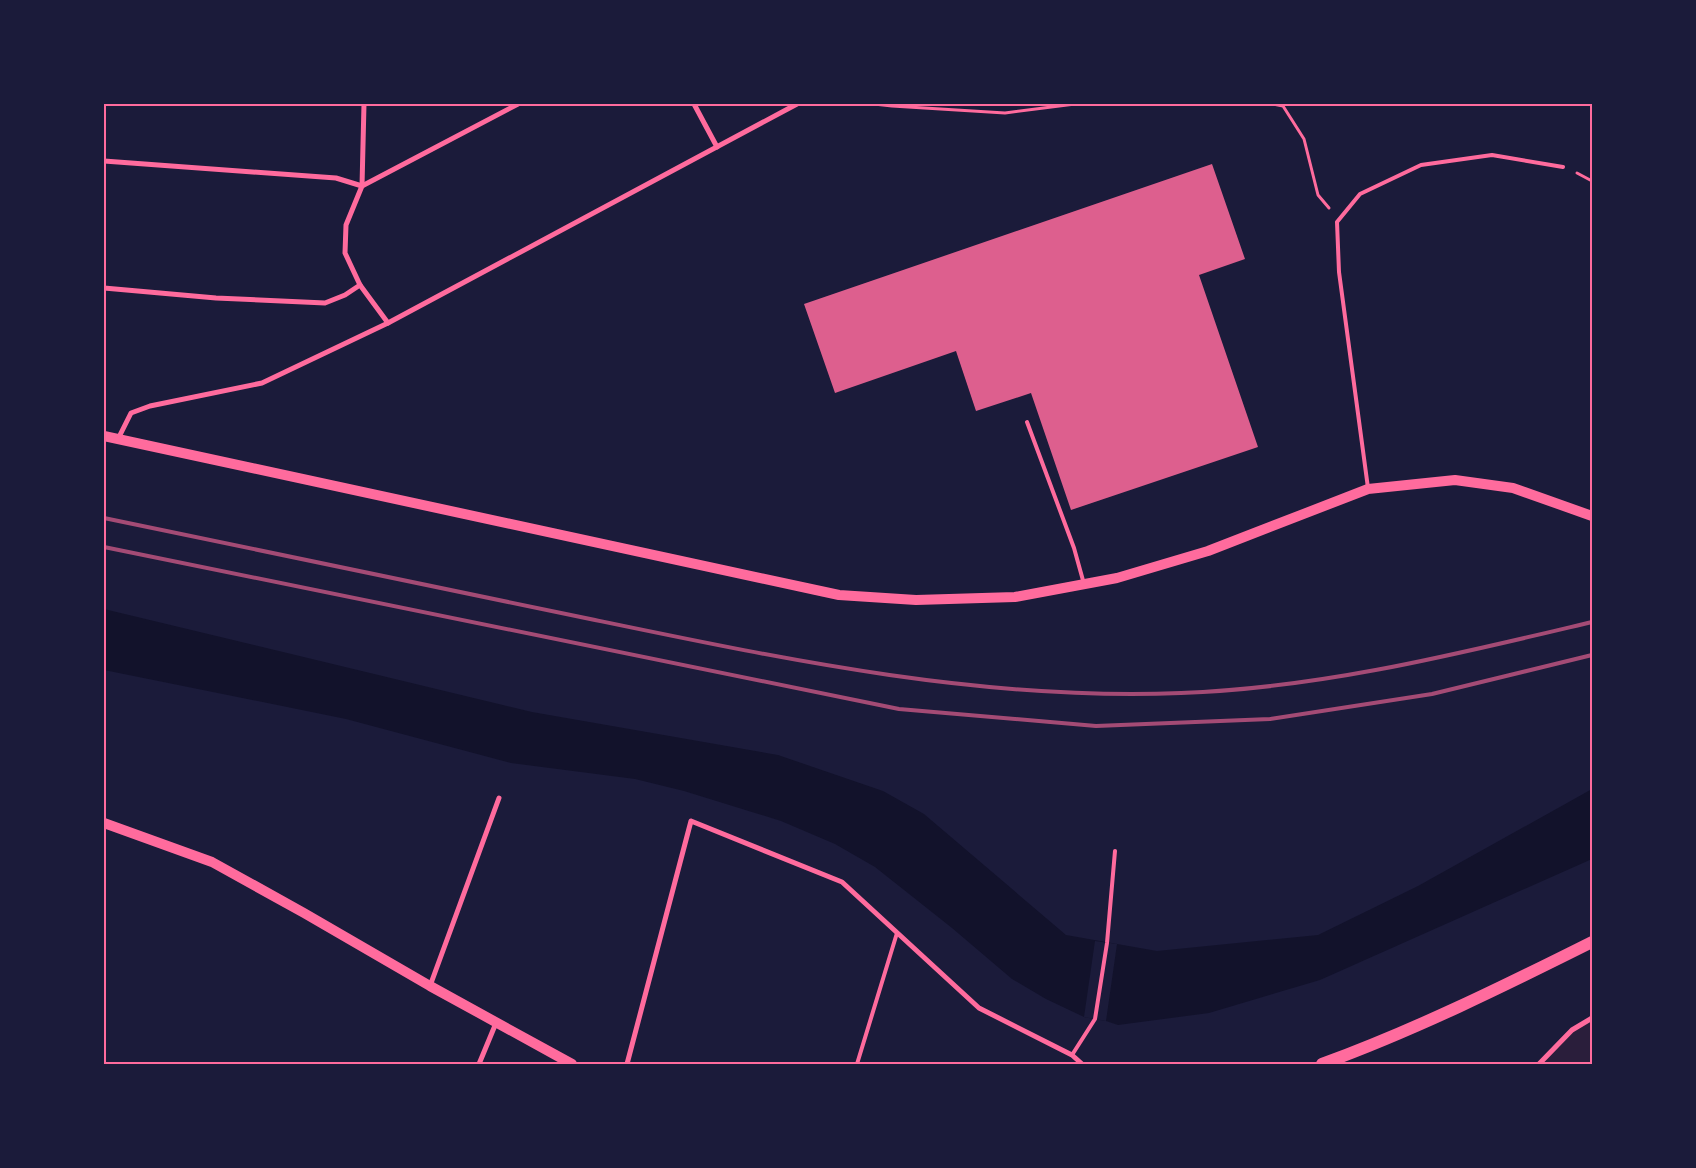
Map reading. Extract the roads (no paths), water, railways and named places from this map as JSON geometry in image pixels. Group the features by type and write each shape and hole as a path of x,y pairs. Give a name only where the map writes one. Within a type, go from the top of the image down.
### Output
{"main road":[{"path":"104,436 840,595 916,600 1015,596 1118,578 1208,551 1368,490 1456,480 1513,488 1592,516"},
{"path":"104,823 212,862 572,1064"},
{"path":"1322,1064 1361,1050 1490,994 1592,942"}],"street":[{"path":"364,104 362,186 346,225 345,253 360,285 388,324"},
{"path":"104,161 336,178 362,186 518,104"},
{"path":"694,104 717,147"},
{"path":"118,440 131,413 150,406 262,383 388,324 797,104"},
{"path":"104,288 216,298 325,303 345,295 360,285"},
{"path":"430,986 499,798"},
{"path":"627,1064 691,821 842,882 979,1008 1072,1055 1082,1064"},
{"path":"1539,1064 1572,1030 1592,1018"},
{"path":"479,1064 496,1023"}],"lane":[{"path":"1368,490 1339,272 1337,222 1360,194 1421,165 1492,155 1564,167"},
{"path":"1027,422 1074,548 1084,584"},
{"path":"1072,1055 1095,1019 1107,942 1115,851"},
{"path":"857,1064 896,933"}],"railway":[{"path":"104,518 595,620 813,663 959,684 1033,691 1107,694 1181,693 1285,684 1388,668 1592,622"},
{"path":"104,547 899,709 1096,726 1270,719 1432,694 1592,655"}]}
